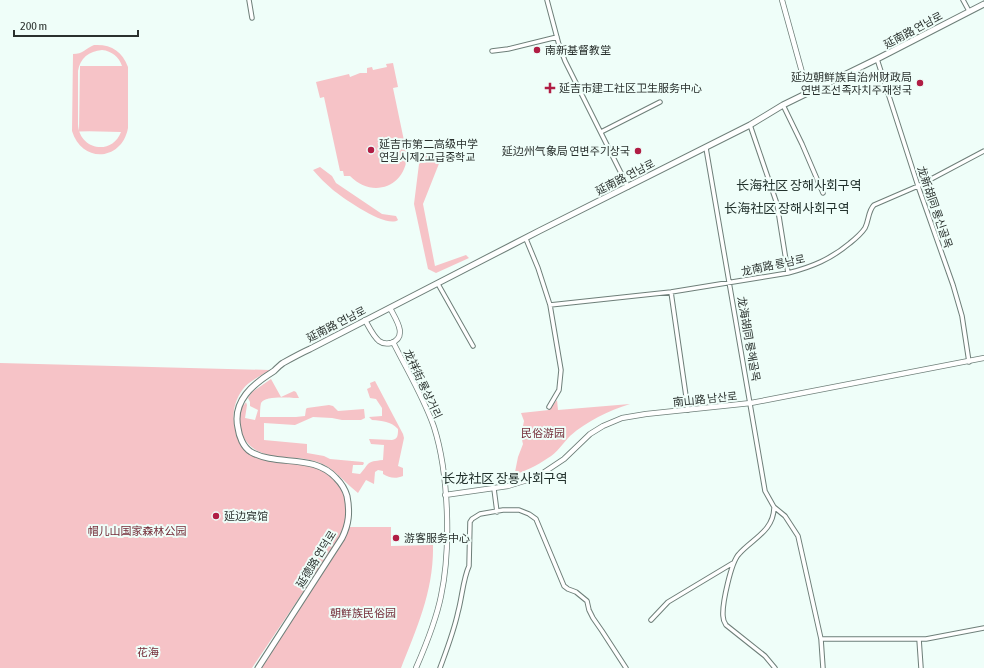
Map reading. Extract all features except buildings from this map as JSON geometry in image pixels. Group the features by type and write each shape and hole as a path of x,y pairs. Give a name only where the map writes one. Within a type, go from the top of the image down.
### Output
{"main road":[{"name":"延南路 연남로","path":"275,370 283,363 365,320 706,148 750,125 783,105 878,59 984,4"},
{"name":"延德路 연덕로","path":"258,668 342,538 346,529 349,514 345,489 333,474 310,463 258,455 249,451 243,443 237,424 237,414 242,398 253,385 275,370"}],"street":[{"path":"249,0 252,18"},
{"path":"547,0 565,61 628,187"},
{"path":"782,0 808,94"},
{"path":"963,0 969,11"},
{"path":"492,51 508,49 557,36"},
{"name":"龙新胡同 룡신골목","path":"878,59 918,186 953,286 962,316 969,362"},
{"path":"601,132 660,102"},
{"path":"783,105 823,193"},
{"path":"750,125 777,204 788,273"},
{"name":"龙海胡同 룡해골목","path":"706,148 765,491 774,507"},
{"name":"龙南路 룡남로","path":"550,305 671,292 788,273 806,268 829,258 860,235 865,228 871,208 874,205 918,186 984,151"},
{"path":"526,239 538,268 550,305 561,374 558,390 549,408"},
{"path":"438,284 473,346"},
{"path":"671,292 688,410"},
{"name":"龙祥街 룡상거리","path":"365,320 378,340 385,344 393,342 399,336 400,328 390,308"},
{"name":"龙祥街 룡상거리","path":"393,342 425,405 433,427 441,457 445,495 447,534 444,583 439,607 416,668"},
{"name":"南山路 남산로","path":"445,495 494,488 537,477 564,459 590,434 622,418 637,415 751,403 984,358"},
{"path":"494,488 497,512"},
{"path":"774,507 785,516 798,536 821,639 823,668"},
{"path":"774,507 774,516 764,532 738,554 733,563 722,618 726,624 765,656 775,668"},
{"path":"440,668 454,629 463,594 466,572 469,566 470,522 480,514 503,510 519,510 536,519 564,586 576,592 587,601 593,618 626,668"},
{"path":"770,523 776,517 785,516"},
{"path":"651,620 668,602 733,563"},
{"path":"821,639 926,639 984,628"},
{"path":"919,639 921,668"}],"green space":[{"path":"94,45 111,47 123,57 128,67 128,128 124,139 118,147 110,152 102,154 93,153 84,149 77,142 72,131 73,54 82,52","holes":["102,50 112,53 117,57 122,66 80,66 79,129 79,66 83,59 93,52","79,131 121,132 117,140 111,145 96,147 84,140"]},
{"path":"393,63 398,87 393,88 407,155 405,166 401,175 394,182 377,188 368,187 359,183 350,176 344,176 343,171 340,171 324,97 320,98 316,82 349,74 350,77 360,73 367,73 367,68 372,67 373,70 387,67 386,64"},
{"path":"435,153 438,155 440,161 423,204 435,266 466,255 469,258 436,273 428,269 414,204 420,156"},
{"path":"320,167 332,176 336,183 382,214 396,216 398,220 392,222 375,217 346,199 330,188 313,170"},
{"name":"帽儿山国家森林公园","path":"0,363 270,370 249,383 237,399 234,409 234,419 236,430 240,439 254,454 264,459 277,462 307,464 332,476 345,494 346,514 340,537 252,668 0,668"},
{"path":"271,379 281,397 294,391 299,398 285,397 263,400 260,408 260,417 305,416 307,408 329,405 333,406 338,411 364,409 365,418 361,420 313,417 295,425 264,423 264,440 307,444 307,453 324,456 330,459 363,462 363,465 353,465 352,473 360,474 369,463 383,460 384,445 371,444 369,439 392,440 397,438 398,435 398,429 392,424 372,420 369,417 382,416 382,408 376,399 370,398 367,389 371,387 370,383 375,381 403,434 404,438 398,466 403,468 403,476 398,478 390,477 383,474 383,471 378,470 375,472 374,484 366,480 358,493 335,472 320,463 311,460 280,457 261,453 253,448 241,433 239,420 241,406 246,402 245,418 255,420 258,410 250,406 248,398 252,392"},
{"name":"民俗游园","path":"557,400 558,410 630,404 606,413 591,421 570,436 557,451 544,461 512,476 511,473 515,472 518,457 523,444 521,436 524,421 521,413 549,410"},
{"name":"朝鲜族民俗园","path":"348,527 391,527 391,546 433,545 433,562 428,593 401,668 260,668 338,550 345,538"}],"place":[{"name":"南新基督教堂","path":"537,50"},
{"name":"延边朝鲜族自治州财政局 연변조선족자치주재정국","path":"920,83"},
{"name":"延吉市建工社区卫生服务中心","path":"550,88"},
{"name":"延吉市第二高级中学 연길시제2고급중학교","path":"371,150"},
{"name":"延边州气象局 연변주기상국","path":"638,151"},
{"name":"延边宾馆","path":"216,516"},
{"name":"游客服务中心","path":"396,538"}],"district":[{"name":"长海社区 장해사회구역","path":"799,185"},
{"name":"长海社区 장해사회구역","path":"787,208"},
{"name":"长龙社区 장룡사회구역","path":"505,478"}],"park label":[{"name":"花海","path":"148,652"}]}
